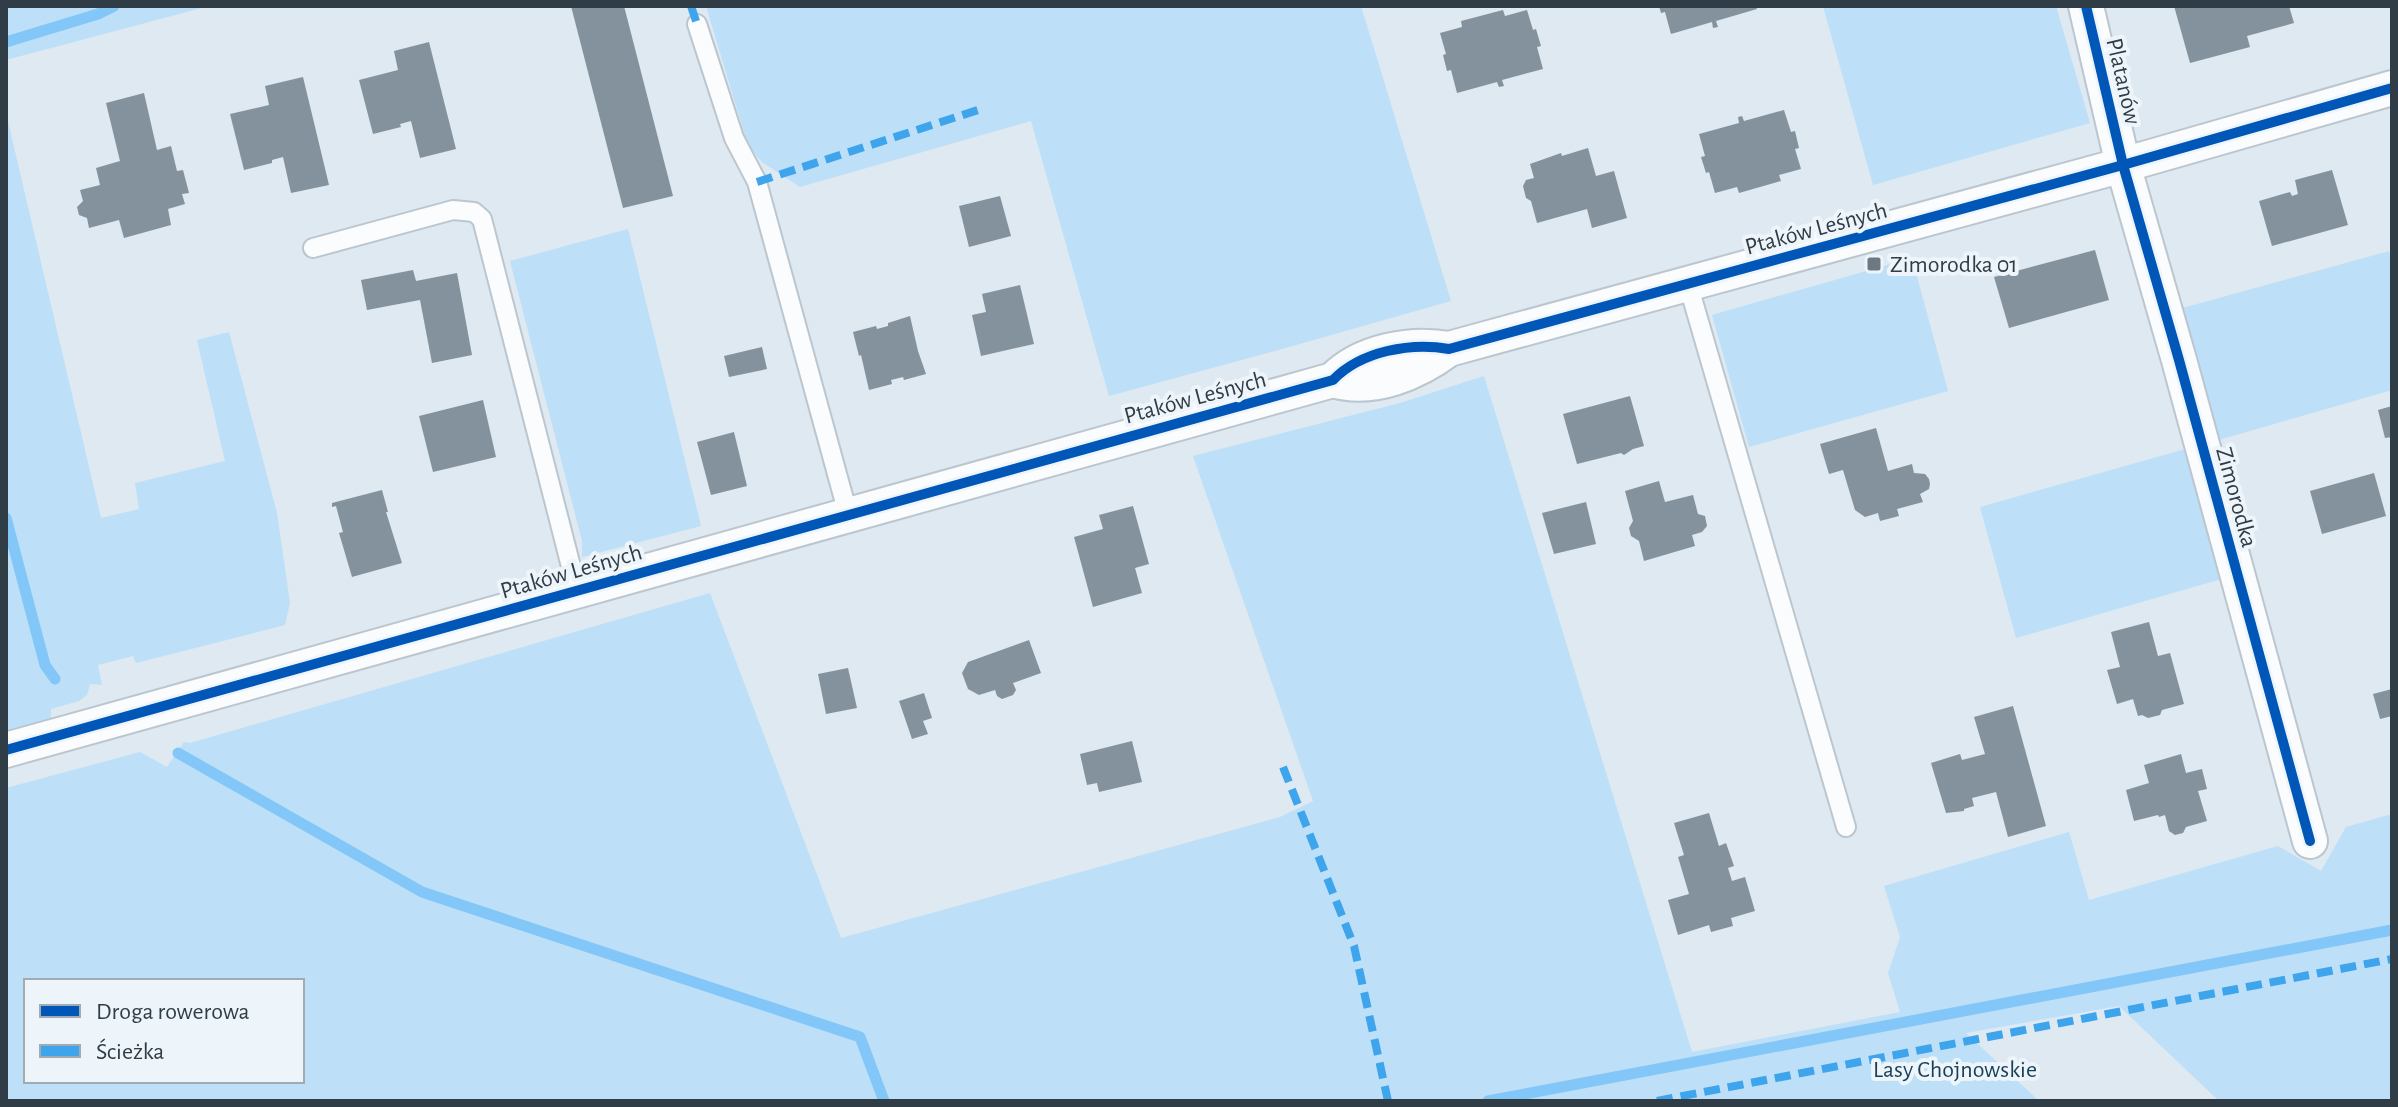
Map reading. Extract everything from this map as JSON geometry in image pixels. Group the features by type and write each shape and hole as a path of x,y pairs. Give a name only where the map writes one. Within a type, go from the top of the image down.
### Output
{"street":[{"name":"Platanów","path":"2086,6 2123,165"},
{"name":"Ptaków Leśnych","path":"6,750 1333,380 1350,385 1379,381 1413,371 1449,349 2123,165 2392,88"},
{"name":"Zimorodka","path":"2123,165 2310,841"}],"lane":[{"path":"697,24 734,138 757,182 848,514"},
{"path":"313,248 453,210 474,212 482,219 577,590"},
{"path":"1688,284 1846,827"}],"green space":[{"path":"6,6 209,6 6,60"},
{"path":"706,6 1361,6 1451,301 1109,396 1031,121 800,187 762,162 748,146"},
{"path":"1823,6 2056,6 2090,123 1873,185"},
{"path":"6,113 101,518 139,509 135,483 225,461 197,340 229,332 277,513 290,603 285,625 136,663 133,656 98,665 102,685 90,684 87,695 79,701 51,709 51,720 6,733"},
{"path":"628,229 701,526 582,557 582,541 510,261"},
{"path":"2389,251 2392,263 2392,390 2215,441 2179,309"},
{"path":"1912,258 1948,391 1749,447 1712,315"},
{"name":"Lasy Chojnowskie","path":"1484,376 1692,1052 1900,1012 1888,973 1900,937 1884,886 2069,832 2089,900 2278,846 2321,871 2346,827 2392,814 2392,1101 2219,1101 2119,1006 1966,1033 2039,1101 6,1101 6,788 140,752 167,767 184,742 190,743 710,593 841,938 1280,817 1313,801 1193,456 1400,403"},
{"path":"2189,448 2225,578 2016,638 1980,507"}],"building":[{"path":"571,6 624,6 673,196 623,208"},
{"path":"1659,6 1756,6 1757,9 1716,21 1718,27 1713,28 1712,22 1671,34 1665,12 1661,13"},
{"path":"2174,6 2289,6 2294,23 2247,36 2250,47 2190,63"},
{"path":"1503,10 1505,16 1527,10 1541,46 1537,47 1543,69 1502,80 1504,86 1499,87 1497,82 1457,93 1451,70 1447,71 1440,33 1462,27 1461,21"},
{"path":"429,42 456,149 420,158 411,121 400,124 401,127 373,134 359,80 398,70 394,51"},
{"path":"303,77 329,185 291,193 283,157 244,170 230,114 269,105 265,86"},
{"path":"144,93 157,150 171,146 177,171 183,170 189,193 182,194 185,204 168,209 171,225 124,238 119,220 89,228 87,218 79,215 77,207 83,201 80,190 100,185 96,168 120,161 106,103"},
{"path":"1784,110 1791,132 1795,131 1799,148 1795,149 1801,169 1779,175 1781,181 1739,193 1737,187 1715,193 1701,157 1705,156 1699,134 1739,123 1738,117 1742,116 1744,121"},
{"path":"1588,148 1596,176 1614,171 1627,218 1592,228 1587,209 1537,223 1523,186 1526,180 1534,178 1530,164"},
{"path":"2332,170 2348,225 2272,246 2259,201 2290,192 2292,196 2298,194 2295,180"},
{"path":"1000,196 1011,236 969,247 959,206"},
{"path":"2095,250 2109,300 2009,328 1994,277"},
{"path":"413,270 416,281 457,273 472,355 432,363 420,300 367,310 361,280"},
{"path":"1020,285 1034,344 981,356 972,315 986,312 982,294"},
{"path":"910,316 926,374 891,380 892,384 869,390 853,332 888,326 888,323"},
{"path":"762,347 767,369 729,377 724,356"},
{"path":"1630,396 1644,446 1624,455 1621,453 1577,464 1563,414"},
{"path":"483,400 496,457 433,472 419,416"},
{"path":"2392,406 2392,437 2385,438 2378,410"},
{"path":"1876,428 1888,471 1912,464 1914,473 1925,474 1930,484 1929,489 1920,494 1923,502 1897,509 1899,516 1880,521 1878,513 1865,517 1855,510 1843,470 1829,474 1820,444"},
{"path":"734,432 747,486 711,495 697,442"},
{"path":"2374,473 2386,516 2322,534 2310,491"},
{"path":"1659,481 1665,502 1693,495 1698,514 1705,516 1707,526 1702,532 1692,535 1695,546 1644,561 1639,541 1631,536 1629,528 1633,521 1625,491"},
{"path":"382,490 402,563 352,577 339,533 343,532 336,506 332,507 332,503"},
{"path":"1586,502 1596,544 1554,554 1542,513"},
{"path":"1133,506 1149,564 1135,568 1142,593 1093,607 1074,537 1103,529 1099,515"},
{"path":"2149,622 2158,656 2170,653 2184,704 2148,718 2138,716 2133,699 2117,704 2107,670 2120,667 2111,632"},
{"path":"1029,640 1041,673 1013,683 1016,690 1013,695 1002,699 995,690 979,695 968,689 962,673 968,662"},
{"path":"848,668 857,708 826,714 818,674"},
{"path":"2392,689 2392,716 2380,719 2373,694"},
{"path":"924,693 932,718 923,721 928,734 912,739 899,701"},
{"path":"2013,706 2046,826 2008,837 1996,792 1972,798 1974,806 1964,811 1946,813 1931,763 1960,754 1962,760 1985,754 1974,717"},
{"path":"1132,741 1142,782 1099,792 1097,783 1087,785 1080,754"},
{"path":"2181,754 2186,773 2202,769 2207,789 2198,791 2207,821 2186,827 2183,833 2175,835 2169,831 2165,815 2134,821 2126,790 2149,783 2144,765"},
{"path":"1709,813 1719,846 1726,843 1734,866 1728,868 1732,881 1745,877 1755,911 1731,918 1733,926 1711,932 1709,925 1678,935 1668,900 1689,894 1678,857 1684,855 1674,823"}],"waterway":[{"path":"6,42 98,14 114,6"},
{"path":"6,518 45,665 55,679"},
{"path":"178,753 422,892 860,1037 884,1101"},
{"path":"1488,1101 2392,930"}],"marked path":[{"path":"691,6 697,24"},
{"path":"757,182 978,110"},
{"path":"1283,767 1354,946 1388,1101"},
{"path":"1657,1101 2392,959"}],"cycle path":[{"path":"2086,6 2123,165 2310,841"},
{"path":"6,750 1333,380 1358,362 1387,351 1419,347 1449,349 2123,165 2392,88"}],"place":[{"name":"Zimorodka 01","path":"1874,264"}]}
